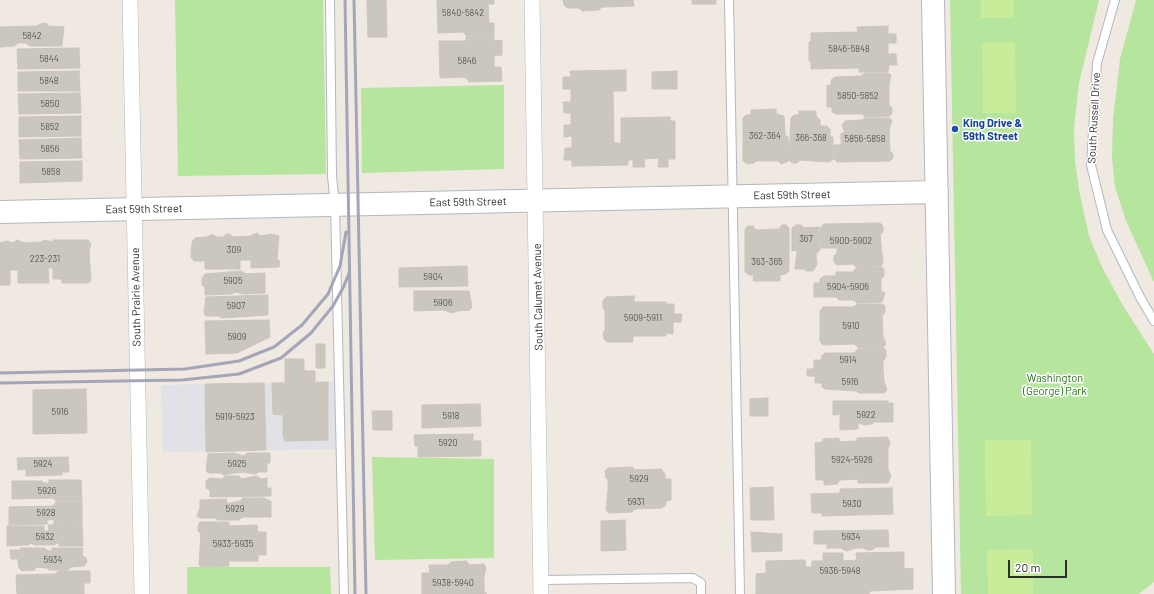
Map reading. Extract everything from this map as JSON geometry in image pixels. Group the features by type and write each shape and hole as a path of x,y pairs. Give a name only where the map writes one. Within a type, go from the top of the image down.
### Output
{"street":[{"name":"South Prairie Avenue","path":"130,0 142,594"},
{"name":"South Calumet Avenue","path":"532,0 541,587"},
{"path":"933,0 944,594"},
{"name":"East 59th Street","path":"0,212 937,192"}],"lane":[{"path":"330,0 332,168 335,205 344,594"},
{"path":"729,0 740,594"},
{"name":"South Russell Drive","path":"1115,0 1097,63 1091,165 1107,230 1140,297 1154,321"},
{"path":"541,587 693,578 702,583 702,594"}],"shaded area":[{"path":"339,382 341,449 163,452 161,385"}],"green space":[{"path":"175,0 323,0 326,174 178,176"},
{"name":"Washington (George) Park","path":"950,0 1099,0 1079,83 1074,128 1075,161 1079,190 1089,236 1102,267 1122,304 1154,354 1154,582 1139,594 961,594"},
{"path":"981,0 1014,0 1014,18 981,18"},
{"path":"1136,0 1154,0 1154,282 1126,221 1115,187 1112,157 1113,120 1120,59"},
{"path":"1015,42 1016,113 983,113 982,43"},
{"path":"504,85 504,169 362,173 361,88"},
{"path":"985,440 1031,440 1032,515 986,516"},
{"path":"372,457 494,459 494,558 375,560"},
{"path":"1033,549 1033,594 988,594 987,550"},
{"path":"187,567 330,567 331,594 187,594"}],"building":[{"path":"367,0 386,0 387,37 368,37"},
{"path":"437,0 494,0 494,4 488,4 489,23 494,23 494,35 466,36 464,32 438,33"},
{"path":"563,0 633,0 634,6 602,7 599,10 582,11 579,8 567,8 564,5"},
{"path":"692,0 716,0 716,4 692,4"},
{"path":"46,23 48,26 64,27 62,46 30,46 26,43 18,43 14,46 0,47 0,27 37,26"},
{"path":"888,26 888,34 896,34 896,43 888,43 888,54 896,54 897,65 889,65 888,72 859,72 859,68 811,69 811,61 809,61 809,42 811,42 811,33 858,32 857,27"},
{"path":"494,36 494,41 502,40 502,55 494,56 494,67 501,67 502,81 469,82 465,77 440,78 439,41 466,41 466,37"},
{"path":"79,48 80,68 18,69 17,49"},
{"path":"626,70 626,91 613,91 614,143 621,143 621,118 670,117 670,121 675,121 675,159 668,159 668,167 658,167 659,158 644,159 645,167 633,167 633,160 628,160 628,165 572,166 572,160 564,160 565,148 572,148 572,136 564,137 564,125 571,125 571,113 564,113 563,102 571,102 571,89 563,89 563,77 571,77 570,71"},
{"path":"79,71 80,91 18,91 18,72"},
{"path":"677,71 677,89 652,89 652,72"},
{"path":"865,73 888,73 891,75 889,85 889,105 892,108 892,113 890,116 865,117 863,114 836,114 832,112 832,107 827,107 827,85 831,86 831,80 835,77 861,76"},
{"path":"80,93 81,113 19,114 18,94"},
{"path":"776,109 776,114 784,116 785,135 788,137 789,161 781,164 778,161 756,161 748,164 743,161 743,118 746,115 751,115 751,110"},
{"path":"799,111 816,111 816,116 820,120 820,126 827,126 830,129 830,137 833,137 833,159 830,162 800,160 797,163 792,163 789,160 791,118 794,115 799,115"},
{"path":"81,116 81,136 19,137 19,117"},
{"path":"865,118 889,118 892,120 889,130 890,151 893,154 893,158 890,161 837,162 834,159 834,145 841,145 841,133 845,133 842,125 845,121 862,120"},
{"path":"81,138 82,158 20,159 19,140"},
{"path":"82,161 82,181 20,183 20,162"},
{"path":"880,223 883,226 883,232 880,235 883,263 881,266 856,267 853,264 837,265 834,262 834,256 837,253 837,248 821,248 820,228 824,224"},
{"path":"782,225 786,225 789,228 789,271 786,274 780,275 780,281 753,281 754,275 749,275 745,272 745,229 748,226 753,226 756,230 779,229"},
{"path":"796,225 801,225 804,228 819,227 820,250 816,254 817,264 813,271 806,271 806,269 795,269 797,250 792,251 792,228"},
{"path":"257,233 260,236 272,234 279,236 277,259 280,261 279,267 251,268 251,260 240,260 240,269 205,269 205,261 194,261 191,257 192,242 195,238 207,237 210,235 224,237 226,234 230,234 233,237 250,236"},
{"path":"17,240 24,243 41,242 45,240 53,242 53,240 88,240 91,244 89,251 91,281 88,283 62,283 62,279 53,279 53,268 48,268 49,283 18,283 18,270 10,270 10,285 0,285 0,243 6,241 13,243"},
{"path":"467,266 468,286 399,287 399,268"},
{"path":"881,267 884,269 884,276 881,279 881,291 885,293 882,302 857,303 854,300 839,300 836,297 814,297 814,283 820,283 820,279 824,276 836,276 836,272 853,272 856,268"},
{"path":"241,271 246,274 265,273 265,293 245,294 235,292 232,294 205,295 205,287 202,285 202,278 205,274"},
{"path":"414,291 469,291 472,306 470,310 457,311 453,313 443,310 414,311"},
{"path":"268,295 268,315 222,318 219,316 206,316 204,313 206,297"},
{"path":"634,296 634,302 666,302 666,304 674,304 674,314 682,314 681,322 673,322 673,334 666,333 666,336 633,336 633,342 607,342 604,339 603,333 605,330 605,311 603,308 603,301 606,297"},
{"path":"857,304 882,304 885,306 885,312 882,316 883,336 886,344 883,347 858,348 855,344 823,345 820,341 820,311 823,307 854,307"},
{"path":"269,320 270,337 237,353 206,354 205,321"},
{"path":"316,344 325,344 325,368 316,368"},
{"path":"884,348 886,351 886,357 883,361 883,370 807,372 807,369 814,369 814,360 821,360 825,353 854,353 858,349"},
{"path":"285,359 304,359 304,371 315,371 315,382 285,383"},
{"path":"883,370 887,390 884,393 859,393 856,391 825,389 822,387 822,383 815,383 815,376 807,376 807,372"},
{"path":"328,382 328,440 285,441 283,437 283,415 273,414 272,383"},
{"path":"264,383 266,450 206,452 205,384"},
{"path":"86,389 87,433 33,434 33,390"},
{"path":"768,398 768,416 750,416 750,399"},
{"path":"833,401 888,401 888,403 893,403 893,422 874,422 872,424 865,425 858,423 858,429 840,430 840,414 833,415"},
{"path":"480,404 481,426 422,428 422,405"},
{"path":"372,411 392,411 392,430 373,430"},
{"path":"473,434 473,441 481,441 481,456 418,457 418,446 415,446 414,435"},
{"path":"887,437 890,442 888,450 888,470 891,475 888,483 858,483 858,479 840,480 837,484 824,485 824,480 816,480 815,443 823,442 823,439 839,438 839,442 857,441 857,438"},
{"path":"234,453 244,456 247,453 270,453 270,463 267,463 267,472 259,472 256,474 242,472 224,475 220,473 209,473 206,471 208,454"},
{"path":"68,457 69,472 62,472 62,475 26,476 26,469 18,470 17,458"},
{"path":"632,467 635,470 661,469 665,474 665,479 671,479 671,489 608,490 608,480 606,478 605,471 608,468"},
{"path":"225,476 239,476 242,479 256,476 261,479 267,478 267,488 271,488 271,496 210,497 210,490 206,488 206,481 210,478 222,479"},
{"path":"49,480 81,480 82,501 56,501 53,498 12,499 12,481 42,481 43,483 49,483"},
{"path":"773,487 774,520 751,520 750,488"},
{"path":"892,488 893,514 822,516 822,513 812,513 811,494 840,493 840,489"},
{"path":"671,489 671,500 666,501 666,505 662,508 635,509 632,512 609,513 606,510 608,490"},
{"path":"243,498 263,498 271,501 271,517 242,517 239,520 218,520 215,518 200,518 197,516 200,508 200,500 227,499 226,503 231,503 240,501"},
{"path":"56,502 82,502 82,523 54,524 54,519 47,520 47,524 9,525 9,507 53,506"},
{"path":"625,520 626,550 601,551 601,521"},
{"path":"200,522 229,522 229,526 257,525 258,532 266,532 266,555 258,555 258,561 229,561 229,566 202,567 199,565 201,534 198,531 198,526"},
{"path":"82,524 83,546 59,546 59,542 54,545 34,545 31,543 28,545 7,546 7,526 44,526 44,531 49,531 48,525"},
{"path":"888,530 889,547 876,547 872,550 856,548 846,551 841,548 827,548 827,544 814,544 814,531"},
{"path":"751,532 782,534 782,551 752,552"},
{"path":"21,548 45,548 48,551 52,551 52,548 83,548 82,555 86,558 87,562 84,566 71,567 68,570 49,570 47,568 35,567 35,570 22,571 19,568 18,560 20,559 11,559 10,550 21,550"},
{"path":"904,552 904,569 913,568 913,589 870,591 869,594 756,594 756,574 766,573 766,561 805,560 806,567 812,567 812,561 823,561 823,553 843,553 843,561 857,560 856,553"},
{"path":"466,561 470,565 484,564 486,568 484,576 484,591 487,594 422,594 422,573 430,573 429,565 448,565 451,562"},
{"path":"59,571 90,571 90,583 84,583 84,594 17,594 16,575 55,574"}],"railway":[{"path":"345,0 355,594"},
{"path":"354,0 366,594"},
{"path":"0,373 185,369 239,361 274,347 302,325 328,294 340,266 346,232"},
{"path":"0,383 182,380 239,374 281,358 311,333 333,306 349,273"}],"place":[{"name":"King Drive & 59th Street","path":"955,129"}]}
